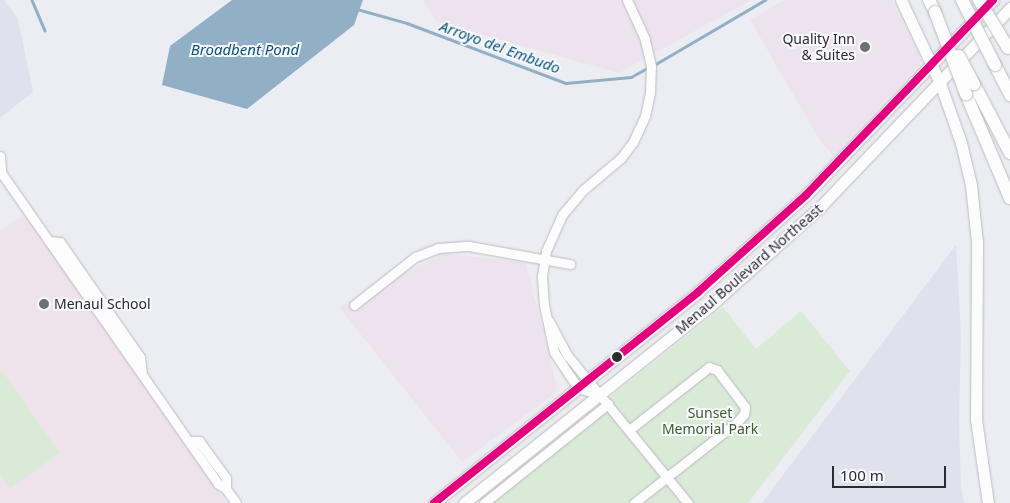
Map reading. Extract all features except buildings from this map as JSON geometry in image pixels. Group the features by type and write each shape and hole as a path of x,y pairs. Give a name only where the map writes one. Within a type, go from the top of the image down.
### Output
{"highway":[{"path":"929,0 970,89 1010,198"},
{"path":"962,0 1010,95"},
{"path":"979,0 1009,50"},
{"path":"970,89 1010,153"}],"main road":[{"path":"900,0 940,84 961,142 974,204 978,262 976,419 988,503"},
{"name":"Menaul Boulevard Northeast","path":"434,503 698,292 806,195 993,0"},
{"name":"Menaul Boulevard Northeast","path":"464,503 604,399 819,208 940,84 1010,8"}],"street":[{"path":"627,0 645,39 650,66 650,93 643,120 633,142 621,158 583,190 565,210 552,235 544,260 542,285 547,318 583,384 604,399 688,503"},
{"path":"0,156 0,171 49,240 60,242 140,357 142,373 189,441 199,441 226,478 226,489 236,503"},
{"path":"354,305 415,257 451,246 483,248 570,264"},
{"path":"629,430 709,367 717,370 745,407 744,414 737,422 634,503"},
{"path":"484,503 604,399"}],"shaded area":[{"path":"0,0 4,0 18,19 33,92 0,118"},
{"path":"423,0 751,0 619,73 437,22"},
{"path":"784,0 892,0 921,60 920,65 833,156 818,137 750,20"},
{"name":"Menaul School","path":"21,217 29,220 226,503 0,503 0,230"},
{"path":"956,245 961,335 959,421 961,486 964,503 762,503"},
{"path":"443,253 526,263 558,391 462,462 339,307"}],"green space":[{"name":"Sunset Memorial Park","path":"723,307 756,349 801,311 850,371 748,503 478,503"},
{"path":"0,368 60,453 10,488 0,474"}],"water":[{"name":"Broadbent Pond","path":"232,0 363,0 354,25 247,109 162,85 170,46"}],"waterway":[{"path":"32,0 45,30"},
{"name":"Arroyo del Embudo","path":"654,65 765,0"},
{"name":"Arroyo del Embudo","path":"357,9 407,23 566,83 631,77 649,67"}],"transit line":[{"path":"434,503 698,292 806,195 993,0"}],"place":[{"name":"Quality Inn & Suites","path":"865,47"},
{"name":"Menaul School","path":"44,304"}]}
